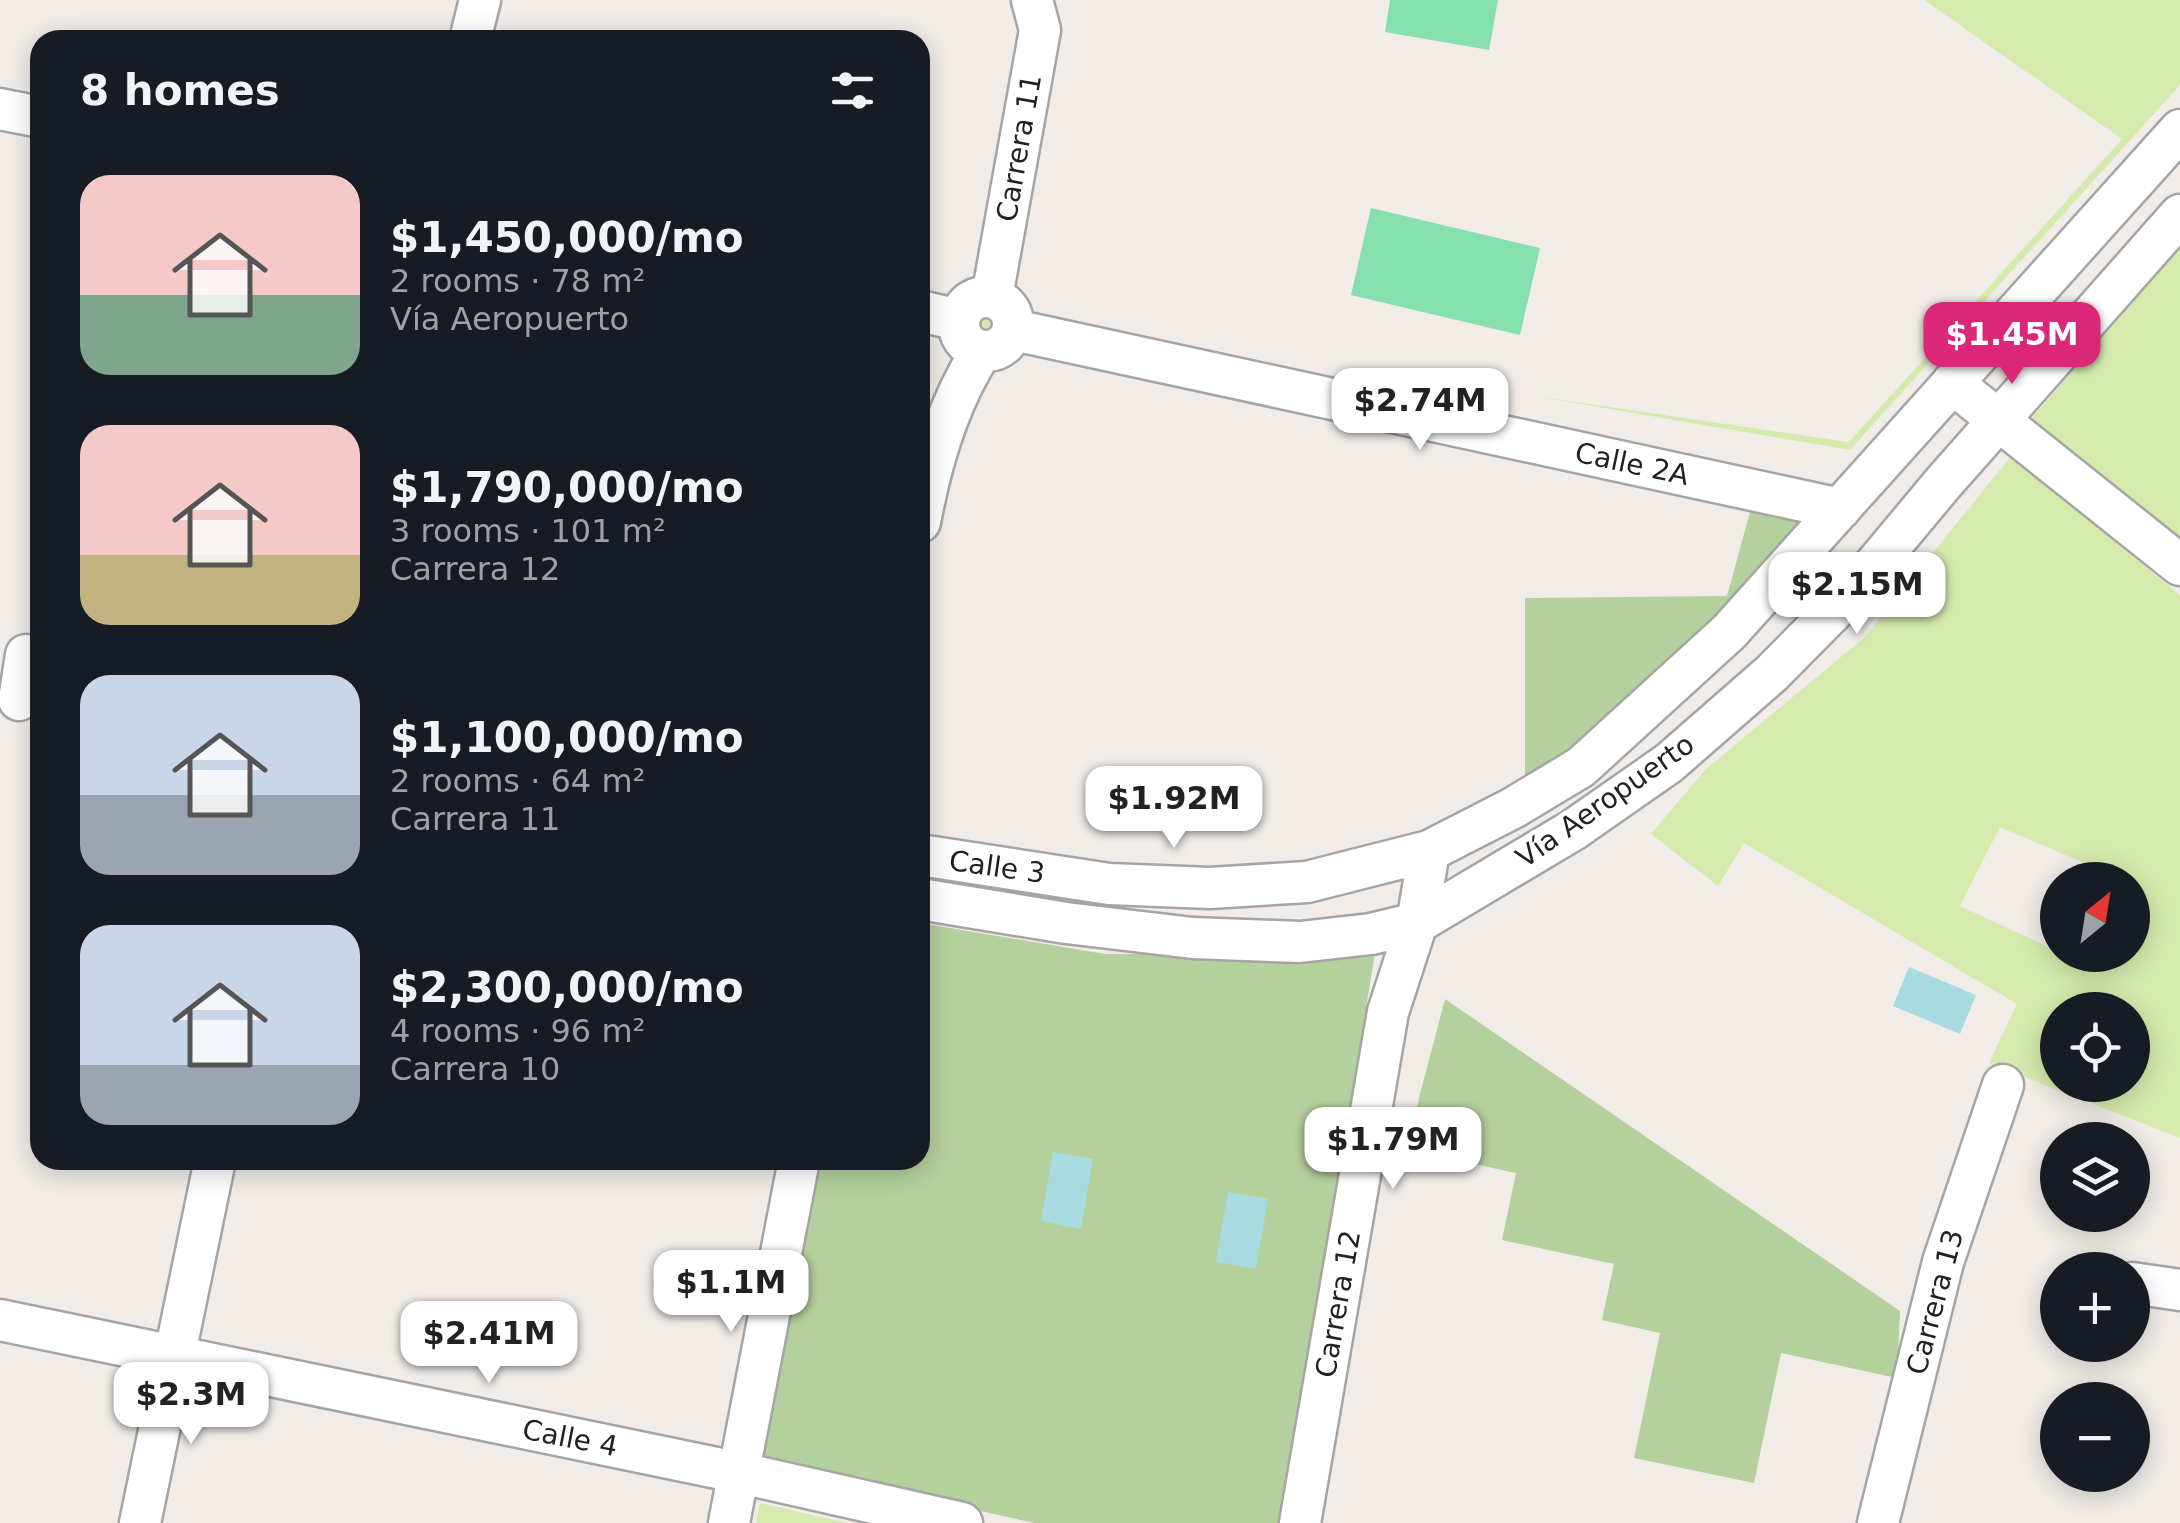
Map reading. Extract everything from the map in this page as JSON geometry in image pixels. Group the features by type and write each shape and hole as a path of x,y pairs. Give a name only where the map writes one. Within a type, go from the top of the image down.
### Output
{"street":[{"path":"472,30 480,0"},
{"name":"Carrera 11","path":"1003,313 1040,30 1032,0"},
{"path":"0,109 30,116"},
{"name":"Vía Aeropuerto","path":"1429,851 1581,767 1730,632 2180,130"},
{"name":"Vía Aeropuerto","path":"1416,923 1572,830 1669,763 1772,673 1853,591 2180,215"},
{"path":"930,316 996,350 1008,343 1003,313"},
{"name":"Calle 2A","path":"1003,313 1840,508"},
{"path":"930,476 970,336"},
{"path":"1952,383 2180,565"},
{"path":"20,700 22,654"},
{"name":"Carrera 12","path":"1300,1523 1388,1012 1416,923 1429,851"},
{"name":"Calle 3","path":"930,857 1109,884 1210,888 1307,882 1429,851"},
{"name":"Calle 3","path":"930,901 1066,923 1193,938 1300,942 1371,934 1416,923"},
{"name":"Carrera 13","path":"1878,1523 1943,1262 2002,1085"},
{"path":"140,1523 213,1170"},
{"path":"730,1523 797,1170"},
{"path":"2150,1286 2180,1290"},
{"name":"Calle 4","path":"0,1320 741,1472 962,1523"}],"green space":[{"path":"1390,0 1498,0 1489,50 1385,32"},
{"path":"1924,0 2180,0 2180,85 1850,450 1534,396 1849,442 2122,139"},
{"path":"1371,208 1540,248 1520,335 1351,295"},
{"path":"2180,247 2180,557 2026,425"},
{"path":"977,303 999,307 1008,319 997,346 967,342 963,335 970,307"},
{"path":"2011,456 2180,595 2180,1138 2150,1126 2150,1122 2139,1122 2088,1102 2150,1102 2150,992 2040,992 2040,1083 1989,1063 2017,1004 1744,843 1718,886 1651,834 1706,769 1865,637"},
{"path":"1750,512 1801,515 1803,533 1574,758 1525,783 1525,598 1727,596"},
{"path":"930,925 1105,954 1375,953 1282,1523 1035,1523 757,1463 819,1170 930,1170"},
{"path":"1445,999 1900,1311 1897,1378 1781,1353 1754,1483 1634,1458 1660,1333 1602,1320 1614,1264 1502,1240 1516,1173 1410,1150"},
{"path":"760,1503 847,1523 756,1523"}],"water":[{"path":"1909,967 1976,995 1960,1034 1893,1006"},
{"path":"1053,1152 1093,1159 1081,1229 1041,1221"},
{"path":"1228,1192 1268,1199 1256,1269 1216,1262"}]}
